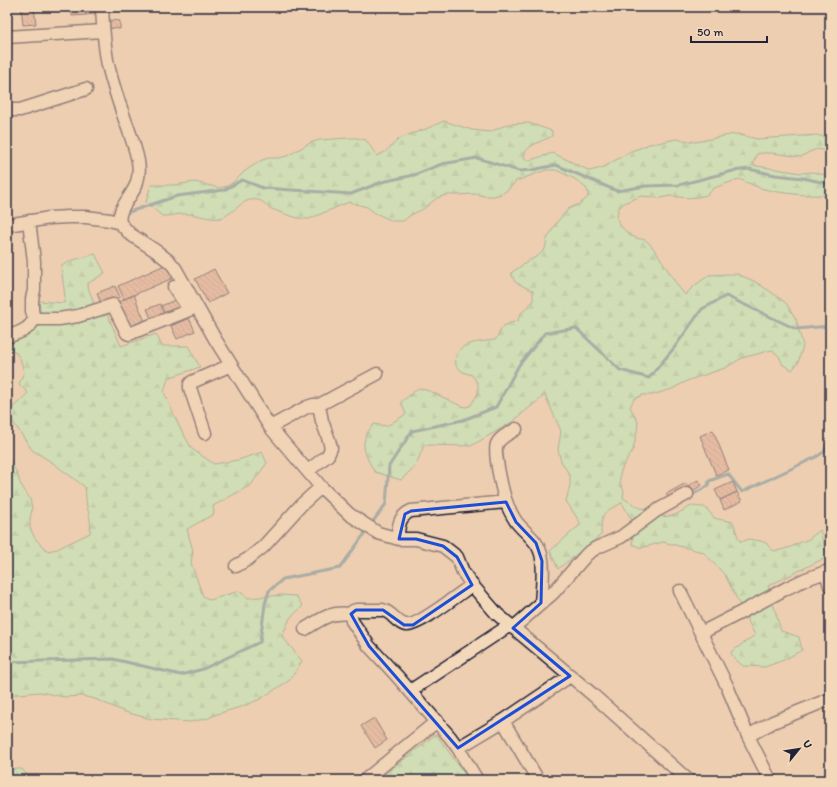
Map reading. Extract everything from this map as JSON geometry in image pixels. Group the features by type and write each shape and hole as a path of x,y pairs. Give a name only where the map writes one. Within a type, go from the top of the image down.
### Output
{"street":[{"path":"103,7 103,31 108,64 120,106 132,137 138,161 138,182 120,212 119,219 130,234 156,251 175,268 215,339 270,427 321,487 349,514 362,524 378,533 399,539 416,539 443,546 458,557 463,572 472,585 484,600 511,627 570,676 688,780"},
{"path":"7,37 103,31"},
{"path":"7,105 9,109 20,110 86,89"},
{"path":"7,225 50,218 75,217 110,220 119,219"},
{"path":"29,221 34,261 32,311 35,318"},
{"path":"174,287 186,305 195,304"},
{"path":"35,318 78,316 112,305 127,333 129,334 195,304"},
{"path":"7,336 29,327 35,318"},
{"path":"205,433 190,384 231,365"},
{"path":"270,427 307,407 319,405 377,374"},
{"path":"308,471 328,455 331,448 322,421 319,405"},
{"path":"516,429 500,440 496,446 497,459 509,511 516,522 536,543 541,551 541,603"},
{"path":"236,566 263,547 301,505 321,487"},
{"path":"410,691 511,627 553,593 587,554 596,548 621,537 656,511 687,494"},
{"path":"399,539 398,535 401,520 405,514 411,511 506,502"},
{"path":"701,632 738,614 781,590 828,571 830,586"},
{"path":"305,629 331,614 351,614 356,610 387,611 404,625 408,626 425,618 472,585"},
{"path":"680,591 727,686 748,736 770,780"},
{"path":"351,614 352,620 369,646 410,691 458,748 477,780"},
{"path":"458,748 503,721 570,676"},
{"path":"748,736 773,722 830,699"},
{"path":"503,721 538,780"},
{"path":"365,780 437,722"}],"highlighted area":[{"path":"506,502 516,522 536,543 542,561 541,603 513,628 570,676 458,748 369,646 351,614 356,610 383,610 404,625 413,625 472,585 457,557 443,546 416,539 399,539 405,514 411,511"}],"green space":[{"path":"444,121 472,130 490,132 508,124 529,123 552,131 552,136 537,143 527,150 525,160 530,160 553,153 590,171 604,167 631,151 649,144 676,139 696,142 738,134 757,139 816,135 830,137 830,152 818,149 801,157 762,153 757,154 753,164 757,166 801,173 812,172 830,176 830,195 804,195 777,192 760,188 739,179 714,188 707,195 698,197 688,198 670,196 661,198 641,196 624,203 618,209 617,217 618,221 627,233 648,242 685,295 709,275 737,274 754,281 786,303 796,319 803,346 798,363 792,370 783,365 779,356 772,350 742,358 725,368 689,380 672,389 652,395 643,395 634,399 630,407 638,422 637,431 633,450 620,474 620,483 624,491 623,498 640,508 649,509 663,517 675,515 691,506 704,507 714,518 733,522 740,541 749,539 761,541 766,543 772,550 777,551 791,547 809,539 820,530 827,557 768,586 781,631 799,637 802,650 784,660 765,667 743,666 733,657 731,652 755,635 725,575 703,552 663,542 641,548 632,544 633,539 629,527 633,522 622,503 607,511 603,516 602,534 558,569 550,551 581,524 566,501 570,485 570,476 561,461 558,450 561,431 545,395 512,422 471,446 424,445 416,465 401,480 375,472 368,460 364,442 369,431 374,424 387,426 406,414 401,402 419,388 432,392 461,406 466,407 471,405 478,393 478,384 472,375 463,372 456,366 456,356 462,347 472,343 495,340 503,327 509,323 518,321 520,314 533,301 533,291 515,282 511,273 538,256 545,249 547,239 557,222 568,209 581,203 588,197 586,188 575,179 556,170 546,170 516,181 502,194 494,196 475,194 446,195 437,198 423,209 403,221 393,221 375,213 367,207 349,202 309,219 305,219 294,217 268,207 263,202 258,200 242,203 230,213 220,218 208,218 191,214 162,216 146,202 151,185 173,185 195,182 219,188 228,186 245,171 262,160 287,156 310,143 319,140 357,138 366,140 377,156 385,152 399,139"},
{"path":"95,254 105,273 87,284 96,309 106,311 121,346 156,334 162,346 188,346 200,367 168,378 164,392 179,426 192,449 214,464 238,460 262,452 267,463 251,485 213,506 214,514 187,529 193,551 191,563 203,596 210,600 239,591 248,598 281,595 296,596 303,606 290,618 282,636 302,661 290,680 260,699 209,718 190,722 151,719 125,712 95,699 82,696 64,697 40,692 7,695 7,456 17,473 20,483 30,499 32,509 30,528 35,538 48,551 57,549 90,533 90,517 85,487 53,463 32,450 7,413 28,393 19,384 24,372 20,358 7,344 7,342 42,325 39,301 64,303 65,297 61,266 73,260"},
{"path":"436,734 469,780 353,780 378,764 385,774"},
{"path":"7,768 22,769 31,780 7,780"}],"building":[{"path":"21,7 34,7 36,24 23,25"},
{"path":"53,7 71,7 71,9 53,11"},
{"path":"71,7 85,7 86,15 72,16"},
{"path":"85,7 100,7 101,13 86,15"},
{"path":"110,20 120,21 120,29 109,28"},
{"path":"167,264 173,278 124,299 118,286"},
{"path":"214,269 227,293 208,303 195,279"},
{"path":"115,286 120,297 101,304 97,293"},
{"path":"134,295 146,324 131,331 118,302"},
{"path":"175,300 177,303 182,301 185,309 166,318 161,306"},
{"path":"160,304 166,318 153,323 147,309"},
{"path":"189,318 195,331 177,339 171,326"},
{"path":"713,430 729,470 716,475 700,436"},
{"path":"698,480 702,485 693,491 689,485"},
{"path":"733,482 737,492 720,500 715,490"},
{"path":"686,483 690,490 670,501 666,494"},
{"path":"737,492 742,501 724,510 720,500"},
{"path":"374,718 387,740 375,748 361,726"}],"waterway":[{"path":"124,214 177,196 224,190 242,180 263,188 351,194 382,182 414,175 442,164 477,158 519,171 556,165 617,191 646,186 679,185 733,171 749,169 830,184"},
{"path":"371,524 386,504 389,466 412,431 463,420 496,407 519,365 545,333 576,328 620,370 649,378 674,348 702,309 726,296 796,329 830,326"},
{"path":"690,496 708,486 709,481 728,474 742,492 824,452 830,436"},
{"path":"7,662 113,659 181,675 203,669 260,642 265,604 269,591 283,579 340,568 368,529"}]}
